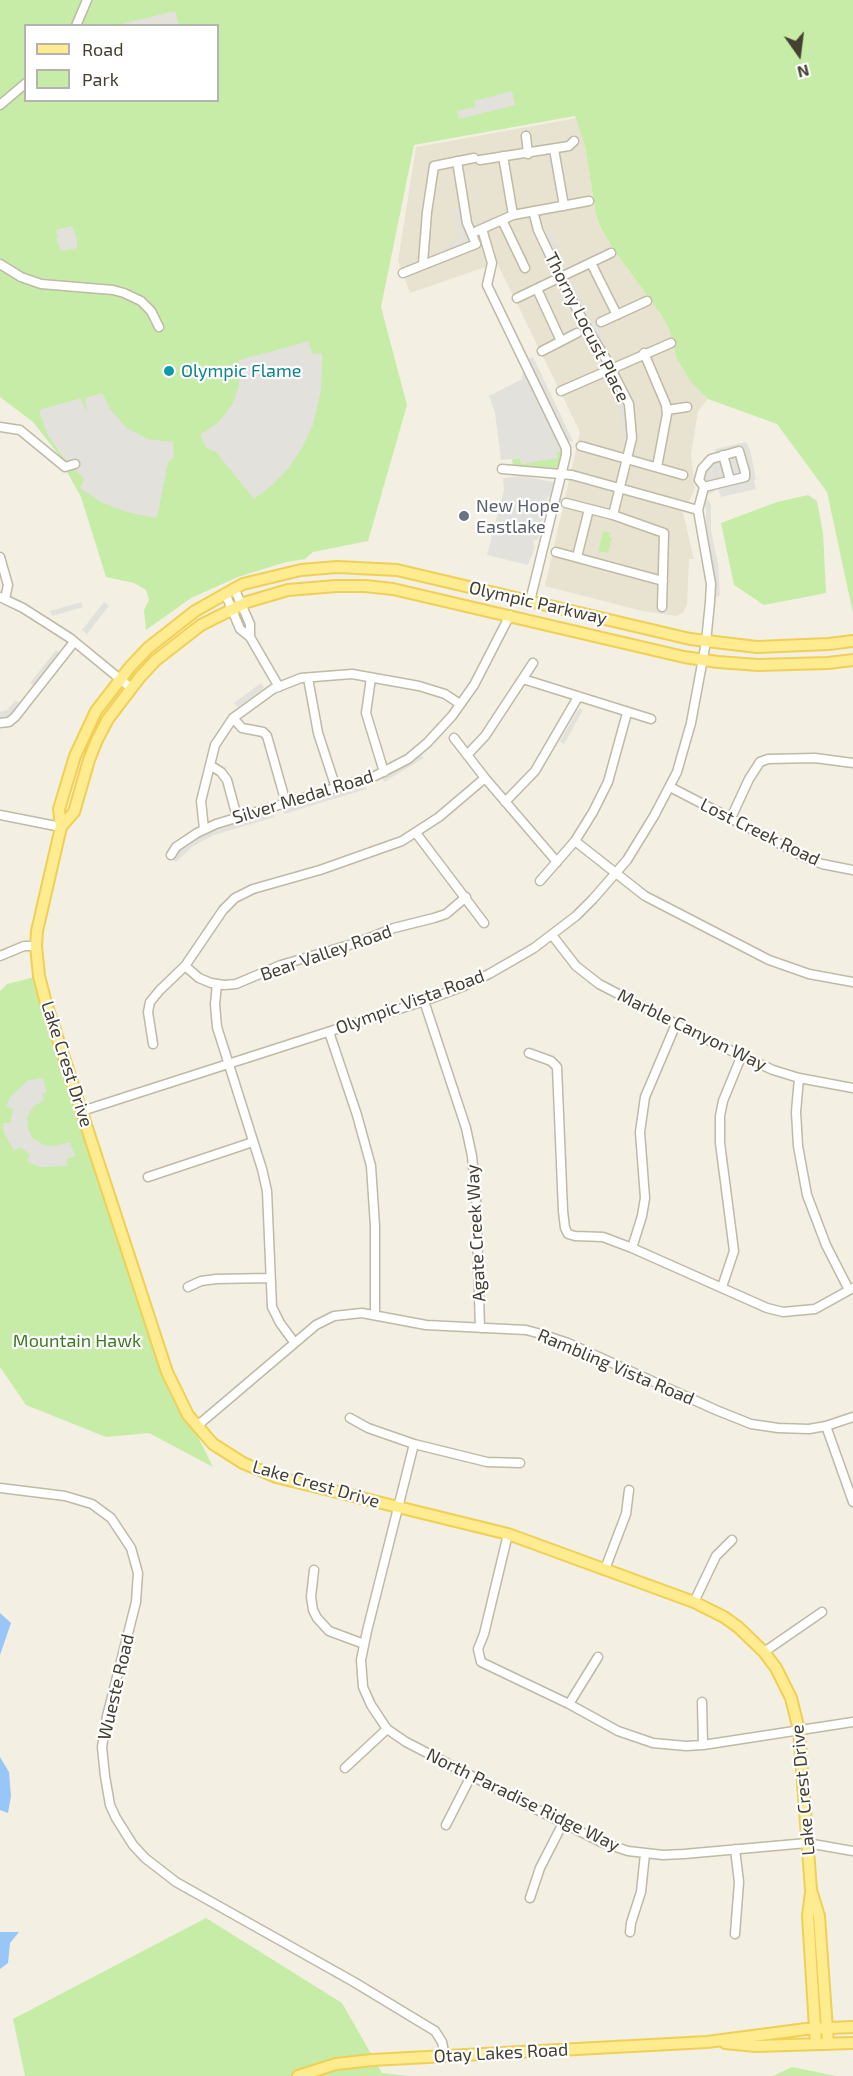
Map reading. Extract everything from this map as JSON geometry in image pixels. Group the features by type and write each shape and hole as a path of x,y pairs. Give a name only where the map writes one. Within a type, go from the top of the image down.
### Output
{"main road":[{"name":"Olympic Parkway","path":"230,590 281,573 359,567 397,570 706,642 757,647 829,644 853,640"},
{"name":"Olympic Parkway","path":"237,607 288,590 365,586 393,589 703,660 758,665 853,660"},
{"name":"Lake Crest Drive","path":"230,590 188,616 148,648 120,679 96,711 75,756 59,809 61,827 37,931 36,946 42,989 167,1372 180,1401 213,1444 259,1471 508,1534 694,1602 724,1617 764,1652 785,1684 799,1730 811,1890 819,1916 822,2029 828,2043"},
{"name":"Lake Crest Drive","path":"61,827 74,812 97,740 108,719 131,688 156,660 188,634 237,607"},
{"name":"Otay Lakes Road","path":"298,2076 323,2067 351,2062 707,2042 853,2027"},
{"name":"Lake Crest Drive","path":"816,2044 822,2029"},
{"name":"Otay Lakes Road","path":"707,2042 756,2046 853,2043"}],"street":[{"path":"77,24 87,0"},
{"path":"0,105 24,85"},
{"path":"526,136 528,154"},
{"path":"423,263 434,166 457,161 528,154 569,146 574,141"},
{"path":"554,149 564,206"},
{"path":"503,156 513,215"},
{"path":"403,273 423,263 476,244 467,223 457,161"},
{"path":"472,234 513,215 589,201"},
{"name":"Thorny Locust Place","path":"533,211 538,230 564,276 587,328 629,404 632,438 613,515"},
{"path":"502,220 525,268"},
{"path":"482,229 492,263 487,285 566,448 530,601"},
{"path":"517,298 611,253"},
{"path":"591,263 617,315"},
{"path":"0,264 21,277 41,285 113,290 124,293 147,307 159,327"},
{"path":"537,289 561,341"},
{"path":"601,322 647,301"},
{"path":"542,351 577,333"},
{"path":"561,391 671,343"},
{"path":"644,353 667,410 657,467"},
{"path":"667,410 687,407"},
{"path":"0,427 20,430 65,467 75,464"},
{"path":"581,446 683,475"},
{"path":"739,452 741,454 745,477 704,487 699,480 702,469 711,459 739,452"},
{"path":"723,455 730,480"},
{"path":"502,469 572,475 698,510 704,487"},
{"path":"566,503 613,515 664,533 662,607"},
{"path":"577,557 589,509"},
{"name":"Olympic Vista Road","path":"82,1111 424,1001 489,974 552,935 576,916 616,874 642,838 670,787 686,740 706,642 711,584 698,510"},
{"path":"556,552 663,580"},
{"path":"0,557 8,585 2,598 37,616 74,642 131,688"},
{"path":"230,590 237,607 240,628 250,637 279,687"},
{"name":"Silver Medal Road","path":"171,855 176,847 204,829 384,772 408,759 427,743 474,685 510,615"},
{"path":"0,723 9,722 15,717 74,642"},
{"path":"467,755 485,736 533,663"},
{"path":"204,829 201,801 215,745 233,718 279,687 308,678 352,674 419,686 445,694 460,704"},
{"path":"308,678 318,733 336,788"},
{"path":"371,678 366,713 384,772"},
{"path":"523,679 651,719"},
{"path":"505,802 535,771 578,697"},
{"path":"540,881 575,841 593,812 608,782 627,713"},
{"path":"233,718 242,728 263,732 267,736 286,803"},
{"path":"454,738 557,862"},
{"path":"731,818 749,779 760,762 768,759 815,758 853,763"},
{"path":"210,765 221,772 227,780 237,817"},
{"path":"153,1044 148,1012 150,1002 185,966 223,910 244,893 253,888 320,870 402,841 416,833 485,778"},
{"name":"Lost Creek Road","path":"670,787 807,858 822,864 853,870"},
{"path":"0,814 61,827"},
{"path":"416,833 484,923"},
{"path":"575,841 645,896 769,960 809,974 853,982"},
{"name":"Bear Valley Road","path":"217,984 230,985 243,982 281,965 356,943 394,928 446,914 465,897"},
{"name":"Marble Canyon Way","path":"552,935 576,966 599,984 675,1024 741,1057 799,1078 853,1088"},
{"path":"0,956 24,946 36,946"},
{"path":"185,966 199,978 217,984 215,1015 267,1191 272,1307 294,1342"},
{"name":"Agate Creek Way","path":"424,1001 471,1149 476,1196 480,1328"},
{"path":"632,1248 645,1198 640,1132 645,1097 675,1024"},
{"path":"329,1032 371,1166 375,1226 375,1314"},
{"path":"529,1053 550,1061 557,1067 565,1228 568,1234 603,1238 632,1248 767,1308 783,1312 815,1309 851,1289 826,1245 807,1195 798,1141 796,1112 799,1078"},
{"path":"722,1287 734,1251 720,1143 720,1116 723,1101 741,1057"},
{"path":"148,1178 253,1142"},
{"path":"188,1287 201,1281 216,1279 270,1278"},
{"name":"Rambling Vista Road","path":"197,1426 316,1325 334,1316 350,1313 375,1314 426,1325 526,1330 556,1338 746,1422 778,1428 802,1429 826,1426 853,1417"},
{"path":"350,1418 368,1428 414,1444 487,1462 520,1463"},
{"path":"826,1426 853,1502"},
{"path":"345,1768 387,1729 371,1706 363,1687 362,1660 364,1644 414,1444"},
{"name":"Wueste Road","path":"0,1488 65,1496 92,1504 111,1518 131,1548 138,1573 136,1602 107,1716 102,1747 110,1805 133,1845 145,1858 176,1882 354,1982 435,2031 442,2042 445,2056"},
{"path":"605,1569 626,1514 629,1490"},
{"path":"508,1534 484,1634 478,1649 481,1662 635,1738 663,1744 703,1745 853,1722"},
{"path":"694,1602 716,1556 732,1540"},
{"path":"314,1570 311,1597 317,1618 328,1631 364,1644"},
{"path":"764,1652 822,1612"},
{"path":"569,1704 598,1657"},
{"path":"702,1702 703,1745"},
{"name":"North Paradise Ridge Way","path":"387,1729 406,1742 563,1823 607,1844 628,1851 645,1854 684,1854 807,1843 853,1851"},
{"path":"446,1825 471,1776"},
{"path":"530,1898 540,1868 563,1823"},
{"path":"735,1849 739,1899 735,1934"},
{"path":"630,1932 641,1892 645,1854"}],"shaded area":[{"path":"175,11 179,24 121,24"},
{"path":"512,91 515,105 459,119 457,111 475,107 474,101"},
{"path":"577,118 585,146 596,215 601,228 614,250 662,316 669,329 677,359 690,381 708,399 698,411 691,455 695,489 683,513 694,559 689,559 687,605 683,613 676,616 642,611 545,586 580,432 497,263 410,293 398,261 416,147"},
{"path":"460,208 465,236 459,237 454,209"},
{"path":"72,226 77,248 61,251 56,238 58,237 56,230"},
{"path":"551,232 561,252 555,255 545,234"},
{"path":"467,237 469,243 447,251 445,245"},
{"path":"572,282 591,321 606,341 601,344 582,313 569,284"},
{"path":"309,341 312,354 322,353 321,390 313,425 288,469 254,499 215,451 207,449 200,435 219,422 233,403 239,386 239,360"},
{"path":"533,357 573,441 567,442 570,449 556,452 557,458 522,464 520,458 501,460 495,413 489,396 522,379 523,370 520,363"},
{"path":"611,377 626,411 629,439 623,438 621,413 605,380"},
{"path":"102,393 110,409 127,428 148,439 173,442 174,458 168,462 157,518 116,508 99,501 80,488 84,479 64,458 47,434 39,410 81,398 87,413 85,398"},
{"path":"746,442 750,450 756,489 721,497 718,489 710,494 699,491 699,483 716,454 715,449"},
{"path":"521,476 554,482 538,540 534,540 535,547 528,565 487,555 504,490 503,478"},
{"path":"705,496 711,504 711,531 718,564 720,595 714,599 713,568 706,535 706,508 701,500"},
{"path":"81,602 83,607 52,616 50,611"},
{"path":"104,602 109,606 87,634 82,630"},
{"path":"56,650 61,654 35,687 30,683"},
{"path":"261,683 264,688 238,707 234,703"},
{"path":"16,700 21,704 12,716 0,718 0,712 7,710"},
{"path":"579,708 583,710 564,744 560,741"},
{"path":"420,754 424,758 384,782 381,776"},
{"path":"364,784 367,789 284,814 282,808"},
{"path":"273,811 275,817 214,835 192,847 176,862 171,859 186,843 209,830"},
{"path":"43,1078 47,1092 42,1094 44,1100 33,1107 27,1118 28,1129 32,1138 46,1146 70,1142 75,1156 66,1159 68,1166 40,1167 27,1162 30,1155 20,1147 14,1151 4,1133 3,1123 10,1123 13,1109 6,1106 10,1097 28,1080"}],"green space":[{"path":"0,0 853,0 853,613 827,492 777,424 708,399 690,381 677,359 669,329 662,316 614,250 601,228 596,215 585,146 575,116 414,145 381,307 407,405 368,541 313,552 305,559 286,562 238,577 191,598 146,630 144,610 149,600 146,590 134,583 106,577 81,497 67,472 57,464 62,459 33,422 0,397"},
{"path":"556,452 562,453 558,468 513,467 512,459 520,458 522,464 557,457"},
{"path":"808,495 817,501 823,533 826,593 764,605 734,585 721,523 777,502"},
{"path":"603,531 611,533 608,553 598,551"},
{"name":"Mountain Hawk","path":"39,976 174,1389 213,1467 149,1433 106,1437 26,1405 0,1367 0,991 7,984"},
{"path":"206,1918 342,2003 382,2073 409,2076 25,2076 13,2019"},
{"path":"792,2067 836,2076 773,2076"}],"water":[{"path":"0,1613 11,1623 0,1655"},
{"path":"0,1757 9,1772 11,1796 8,1813 0,1810"},
{"path":"0,1932 19,1932 10,1943 8,1963 0,1969"}],"place":[{"name":"Olympic Flame","path":"169,371"},
{"name":"New Hope Eastlake","path":"464,516"}]}
